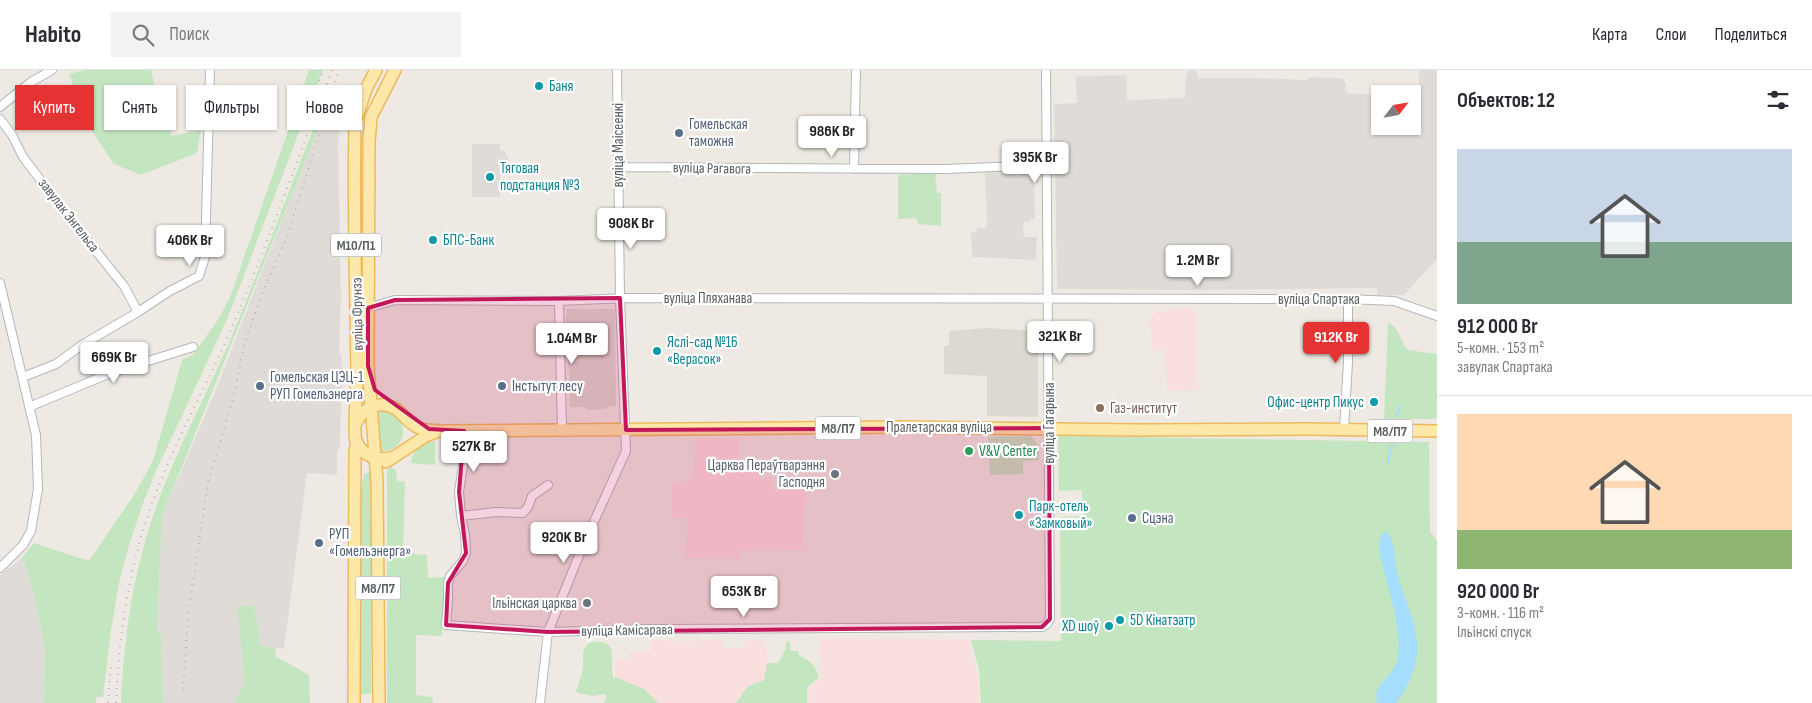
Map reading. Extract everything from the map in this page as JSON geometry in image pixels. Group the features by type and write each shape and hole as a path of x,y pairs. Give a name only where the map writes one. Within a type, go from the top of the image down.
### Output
{"main road":[{"name":"вуліца Фрунзэ","path":"354,699 355,450 357,442 355,429 356,122 366,89 376,70"},
{"name":"вуліца Фрунзэ","path":"379,699 377,481 368,366 369,125 374,108 395,70"},
{"name":"вуліца Фрунзэ","path":"368,366 373,386 379,394 401,406 416,421 435,430"},
{"name":"М8/П7","path":"370,407 389,406 402,414"},
{"path":"356,423 370,407"},
{"path":"401,451 408,437 407,421 402,414"},
{"name":"Пралетарская вуліца","path":"402,414 417,427 464,431 901,427 1437,431"},
{"name":"Пралетарская вуліца","path":"401,451 435,430"},
{"path":"357,442 368,455 376,458 390,458"},
{"name":"М8/П7","path":"377,481 381,468 390,458 401,451"}],"street":[{"path":"0,107 31,82 52,70"},
{"path":"23,377 56,364 82,345 170,291 199,276 205,257 210,70"},
{"name":"вуліца Маісеенкі","path":"540,703 548,632 582,548 624,457 627,446 620,298 618,70"},
{"path":"854,169 856,70"},
{"name":"вуліца Гагарына","path":"1046,70 1050,620 1048,624"},
{"name":"завулак Энгельса","path":"0,119 12,135 24,157 66,214 124,286 138,312"},
{"name":"вуліца Рагавога","path":"618,167 946,169 1046,165"},
{"path":"0,283 36,435 38,488 31,531 23,546 0,568"},
{"name":"вуліца Пляханава","path":"368,308 394,300 559,301 620,298 1048,298"},
{"name":"вуліца Спартака","path":"1048,298 1348,299 1394,301 1437,316"},
{"path":"1344,429 1348,362 1348,299"},
{"path":"559,301 562,430"},
{"path":"29,407 113,372 192,346"},
{"path":"464,431 464,459 459,492 461,516 496,512 523,513 528,507 532,496 548,484"},
{"name":"вуліца Камісарава","path":"461,516 465,534 466,553 463,561 450,576 448,583 446,625 548,632 657,629 1042,627 1048,624"}],"highlighted area":[{"path":"620,298 626,430 1049,428 1050,619 1042,627 548,632 446,625 448,583 466,553 459,492 464,431 429,429 375,390 368,366 368,308 395,300"}],"shaded area":[{"path":"1419,70 1437,70 1437,259 1404,295 1377,295 1377,288 1057,289 1054,104 1077,103 1076,76 1127,75 1127,100 1185,98 1186,76 1189,71 1196,71 1199,78 1306,80 1310,77 1342,78 1346,84 1345,91 1347,93 1371,94 1371,135 1421,135 1421,85 1419,85"},
{"path":"317,130 340,131 338,140 341,297 339,350 342,359 340,446 337,453 337,475 307,473 284,649 259,645 255,606 238,605 245,683 234,703 163,703 161,633 157,632 162,516 217,387"},
{"path":"472,144 500,144 500,151 506,151 508,168 500,169 500,197 472,197"},
{"path":"985,172 1014,173 1016,176 1021,176 1021,172 1029,172 1029,176 1034,176 1035,219 1030,219 1030,222 1024,222 1023,231 1024,237 1037,237 1036,260 972,257 971,232 977,232 977,228 985,229 987,226"},
{"path":"1173,307 1195,310 1198,390 1167,391 1165,351 1153,351 1149,320 1155,312 1167,311"},
{"path":"567,309 615,309 616,406 590,410 586,410 586,407 570,407 566,349"},
{"path":"987,328 1038,331 1038,417 987,416 987,376 944,374 944,346 949,346 949,331"},
{"path":"695,438 738,438 738,470 760,472 760,479 772,477 775,491 804,490 806,497 802,550 740,551 739,559 685,558 687,519 672,518 672,483 693,478"},
{"path":"21,559 24,561 35,598 45,649 44,703 0,703 0,575"},
{"path":"820,638 968,639 977,671 979,703 809,703 809,688 821,679"},
{"path":"651,639 672,641 722,640 724,648 744,648 747,640 766,640 767,663 764,680 747,687 736,703 658,703 644,689 615,677 616,659 629,659 629,652 631,651 650,651"}],"green space":[{"path":"85,70 151,70 154,85 104,85 104,130 169,130 172,136 201,130 197,153 141,175 114,164 91,130 94,130 94,85 73,85 69,74"},
{"path":"309,70 323,70 317,85 304,85"},
{"path":"288,130 300,130 226,322 155,473 142,506 119,583 103,697 96,697 96,703 44,703 45,649 35,598 24,561 21,559 34,543 89,561 134,495 153,461 182,360 193,355 218,320 231,295"},
{"path":"313,130 318,130 162,516 157,632 161,633 163,703 121,703 125,647 133,592 154,512 179,450 228,345"},
{"path":"363,130 363,388 366,406 360,411 361,135"},
{"path":"935,173 937,193 941,193 941,226 918,224 917,218 898,219 898,175"},
{"path":"1388,322 1398,332 1408,350 1437,354 1437,417 1433,419 1384,419"},
{"path":"379,411 397,417 402,424 402,439 389,450 379,451 374,413"},
{"path":"1031,436 1039,446 1039,460 1023,461 1023,474 990,475 988,437"},
{"path":"1058,436 1429,442 1430,532 1437,541 1437,703 981,703 979,670 971,640 1061,641 1060,517 1083,516 1082,490 1059,491"},
{"path":"435,441 435,465 411,463 413,454 418,448 426,443"},
{"path":"390,467 396,470 397,481 405,482 403,553 427,555 428,578 444,577 442,636 416,635 416,695 432,697 433,703 387,703 387,471"},
{"path":"369,472 372,478 371,694 361,694 361,488 364,474"},
{"path":"237,605 255,606 260,645 276,648 275,656 309,675 310,703 234,703 245,683"},
{"path":"592,642 602,642 608,644 611,648 614,680 615,677 644,689 658,703 604,703 607,696 604,694 592,696 576,692 582,670 583,652 586,646"},
{"path":"786,642 790,642 791,651 798,651 799,656 812,664 818,674 819,678 807,687 807,703 736,703 747,687 764,680 767,663 778,663 786,648"}],"water":[{"path":"1386,532 1391,539 1397,571 1416,632 1417,642 1416,660 1412,673 1404,692 1396,703 1377,703 1376,695 1378,688 1391,673 1397,662 1399,643 1395,613 1380,555 1379,543 1381,535"}],"waterway":[{"path":"1397,415 1400,406"},
{"path":"1388,463 1392,445"}],"railway":[{"path":"318,85 323,70"},
{"path":"116,703 120,645 129,589 135,561 152,505 169,460 243,302 332,70"},
{"path":"183,690 188,615 208,483 234,396 244,346 261,296 287,237 339,70"},
{"path":"108,703 111,665"}],"place":[{"name":"Баня","path":"539,86"},
{"name":"Гомельская таможня","path":"679,133"},
{"name":"Тяговая подстанция №3","path":"490,177"},
{"name":"БПС-Банк","path":"433,240"},
{"name":"Яслі-сад №16 «Верасок»","path":"657,351"},
{"name":"Гомельская ЦЭЦ-1 РУП Гомельэнерга","path":"260,386"},
{"name":"Інстытут лесу","path":"502,386"},
{"name":"Офис-центр Пикус","path":"1374,402"},
{"name":"Газ-институт","path":"1100,408"},
{"name":"V&V Center","path":"969,451"},
{"name":"Царква Пераўтварэння Гасподня","path":"835,474"},
{"name":"Парк-отель «Замковый»","path":"1019,515"},
{"name":"Сцэна","path":"1132,518"},
{"name":"РУП «Гомельэнерга»","path":"319,543"},
{"name":"Ільінская царква","path":"587,603"},
{"name":"5D Кінатэатр","path":"1120,620"},
{"name":"XD шоў","path":"1109,626"}]}
